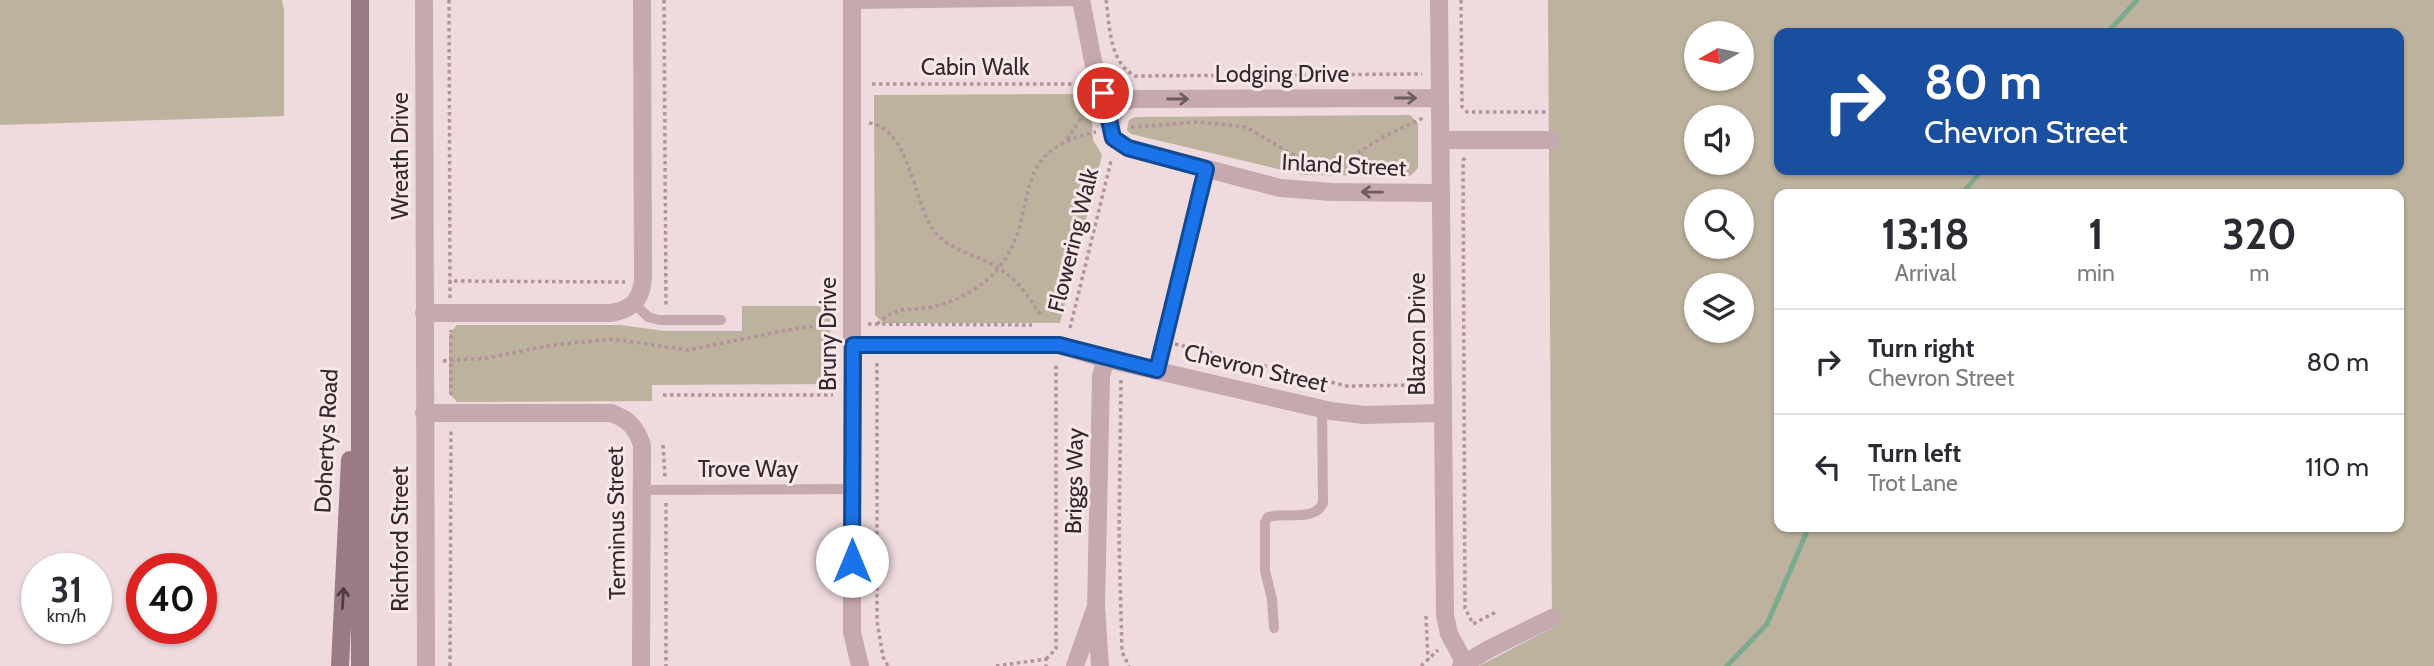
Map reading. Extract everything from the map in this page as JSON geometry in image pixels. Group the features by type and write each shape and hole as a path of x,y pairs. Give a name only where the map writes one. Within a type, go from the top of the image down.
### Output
{"main road":[{"name":"Dohertys Road","path":"360,0 360,666"},
{"name":"Dohertys Road","path":"340,666 361,218"}],"street":[{"name":"Wreath Drive","path":"424,0 424,413"},
{"path":"424,313 611,313 635,304 642,294 642,0"},
{"path":"1081,0 1095,71 1106,102 1115,117"},
{"name":"Blazon Drive","path":"1439,0 1445,615 1449,634 1463,664"},
{"name":"Bruny Drive","path":"852,2 852,632 860,666"},
{"path":"1095,71 1106,87 1115,117"},
{"name":"Lodging Drive","path":"1115,117 1440,98"},
{"name":"Inland Street","path":"1115,117 1113,138 1128,148 1280,188 1440,193"},
{"path":"1441,139 1550,140"},
{"name":"Chevron Street","path":"853,345 1059,345 1106,359 1322,409 1364,415 1442,413"},
{"name":"Briggs Way","path":"1100,666 1096,606 1101,376 1106,359"},
{"name":"Terminus Street","path":"424,413 611,413 623,417 631,424 642,445 641,666"},
{"name":"Richford Street","path":"424,413 426,666"},
{"name":"Briggs Way","path":"1074,666 1096,606"},
{"path":"1463,664 1552,618"}],"lane":[{"path":"852,2 1081,0"},
{"path":"1157,370 1206,169"},
{"path":"635,304 648,317 665,320 721,320"},
{"path":"1274,628 1272,598 1265,571 1265,522 1275,514 1314,514 1320,510 1322,409"},
{"name":"Trove Way","path":"642,491 853,489"}],"path":[{"path":"449,0 450,281"},
{"path":"664,0 665,320"},
{"path":"1105,0 1116,57 1123,70 1135,76 1422,75"},
{"path":"1461,0 1462,107 1467,112 1548,112"},
{"name":"Cabin Walk","path":"872,84 1078,84"},
{"path":"1066,140 1090,104"},
{"path":"877,324 888,313 927,308 951,301 978,288 999,268 1016,242 1032,173 1043,157 1066,140 1115,117 1246,127 1302,160 1348,159 1422,117 1440,117"},
{"path":"852,122 873,123 886,130 898,142 929,222 937,235 947,244 999,268 1025,291 1042,317"},
{"path":"1468,155 1463,160 1465,608 1473,624 1498,611"},
{"name":"Flowering Walk","path":"1070,328 1111,161"},
{"path":"424,362 488,358 546,346 612,340 688,350 792,329 853,324 1034,325"},
{"path":"1164,342 1347,386 1424,385"},
{"path":"882,345 884,356 876,363 877,621 883,657 888,666"},
{"path":"996,666 1046,659 1056,649 1056,358"},
{"path":"663,395 833,395"},
{"path":"663,444 666,490 666,666"},
{"path":"1046,659 1046,666"}],"shaded area":[{"path":"0,0 282,0 284,116 0,125"},
{"path":"1548,0 2434,0 2434,666 1479,666 1552,628"},
{"path":"1081,94 1091,110 1093,140 1102,155 1060,323 883,323 875,315 874,95"},
{"path":"1410,115 1418,123 1418,168 1410,176 1304,175 1131,134 1127,130 1129,120 1135,117"},
{"path":"742,306 830,306 830,384 652,385 652,401 457,402 449,393 449,334 457,325 620,325 665,331 742,331"}],"waterway":[{"path":"2112,28 2137,0"},
{"path":"1966,189 1978,175"},
{"path":"1727,666 1767,624 1807,532"}],"route":[{"path":"852,561 853,345 1059,345 1157,370 1206,169 1128,148 1113,138 1103,93"}]}
